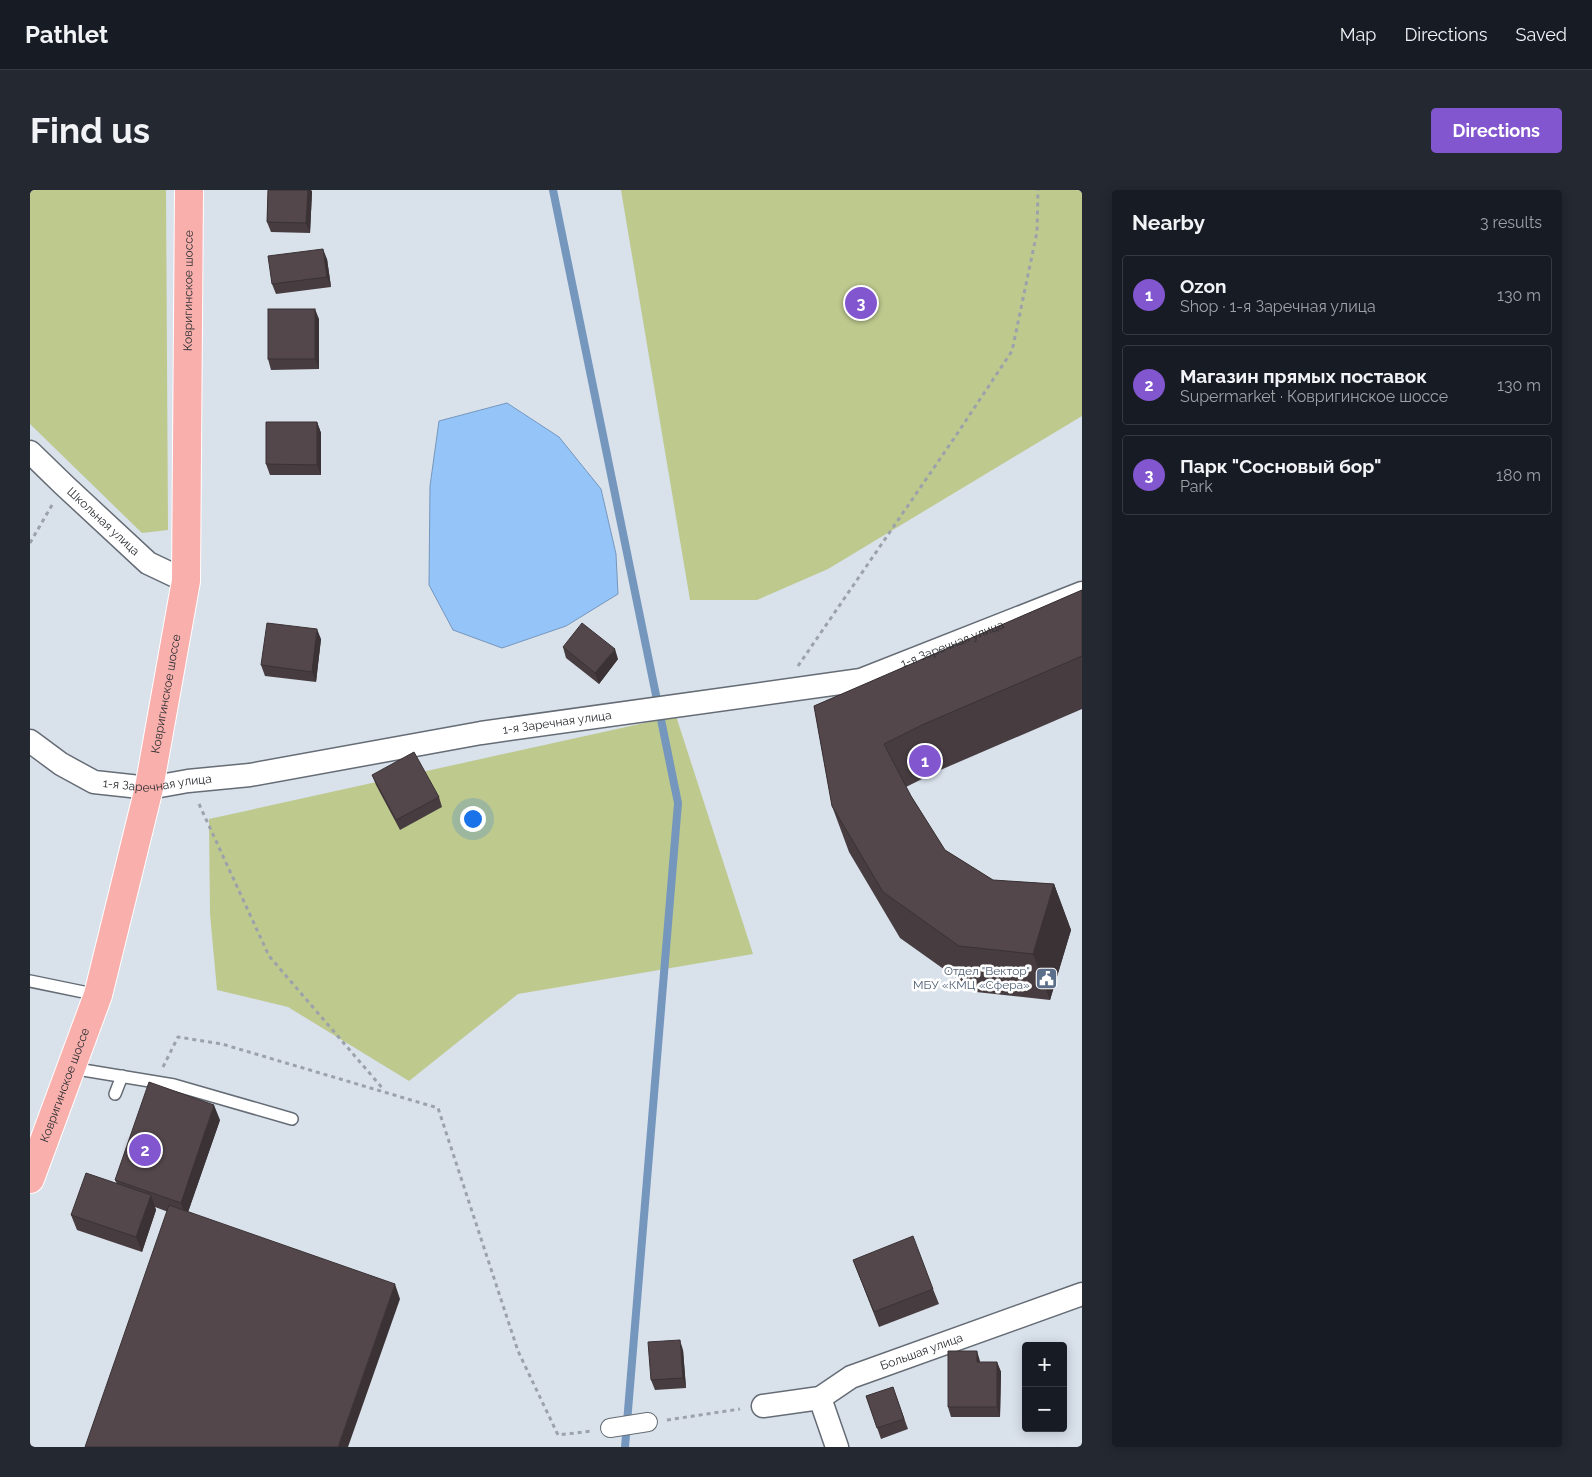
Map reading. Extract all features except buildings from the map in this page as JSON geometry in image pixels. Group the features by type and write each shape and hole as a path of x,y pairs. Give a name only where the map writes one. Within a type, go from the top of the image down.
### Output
{"main road":[{"name":"Ковригинское шоссе","path":"30,1179 98,995 149,788 186,581 189,190"}],"street":[{"name":"Школьная улица","path":"30,452 148,563 186,581"},
{"name":"1-я Заречная улица","path":"30,741 61,764 94,782 149,788 188,781 250,775 481,734 861,680 1082,593"},
{"name":"Большая улица","path":"763,1406 820,1398 851,1377 1082,1294"},
{"path":"820,1398 836,1447"},
{"path":"610,1428 648,1422"}],"lane":[{"path":"30,981 98,995"},
{"path":"71,1068 174,1085 292,1119"},
{"path":"115,1094 122,1076"}],"path":[{"path":"780,691 1012,351 1037,232 1038,190"},
{"path":"30,543 64,485"},
{"path":"188,781 269,956 385,1092"},
{"path":"156,1082 178,1038 222,1044 438,1108 518,1351 558,1436 610,1428"},
{"path":"648,1422 763,1406"}],"green space":[{"path":"30,190 166,190 168,530 142,533 30,424"},
{"path":"621,190 1082,190 1082,416 828,569 757,600 690,600"},
{"path":"676,716 753,954 518,994 409,1081 288,1007 217,990 210,914 209,819"}],"water":[{"path":"507,403 559,437 601,489 616,554 618,594 566,626 502,648 453,630 429,585 430,486 439,421"}],"waterway":[{"path":"553,190 678,803 625,1447"}],"place":[{"name":"Парк \"Сосновый бор\"","path":"861,303"},
{"name":"Ozon","path":"925,761"},
{"name":"Отдел \"Вектор\" МБУ «КМЦ «Сфера»","path":"1046,978"},
{"name":"Магазин прямых поставок","path":"145,1150"}]}
